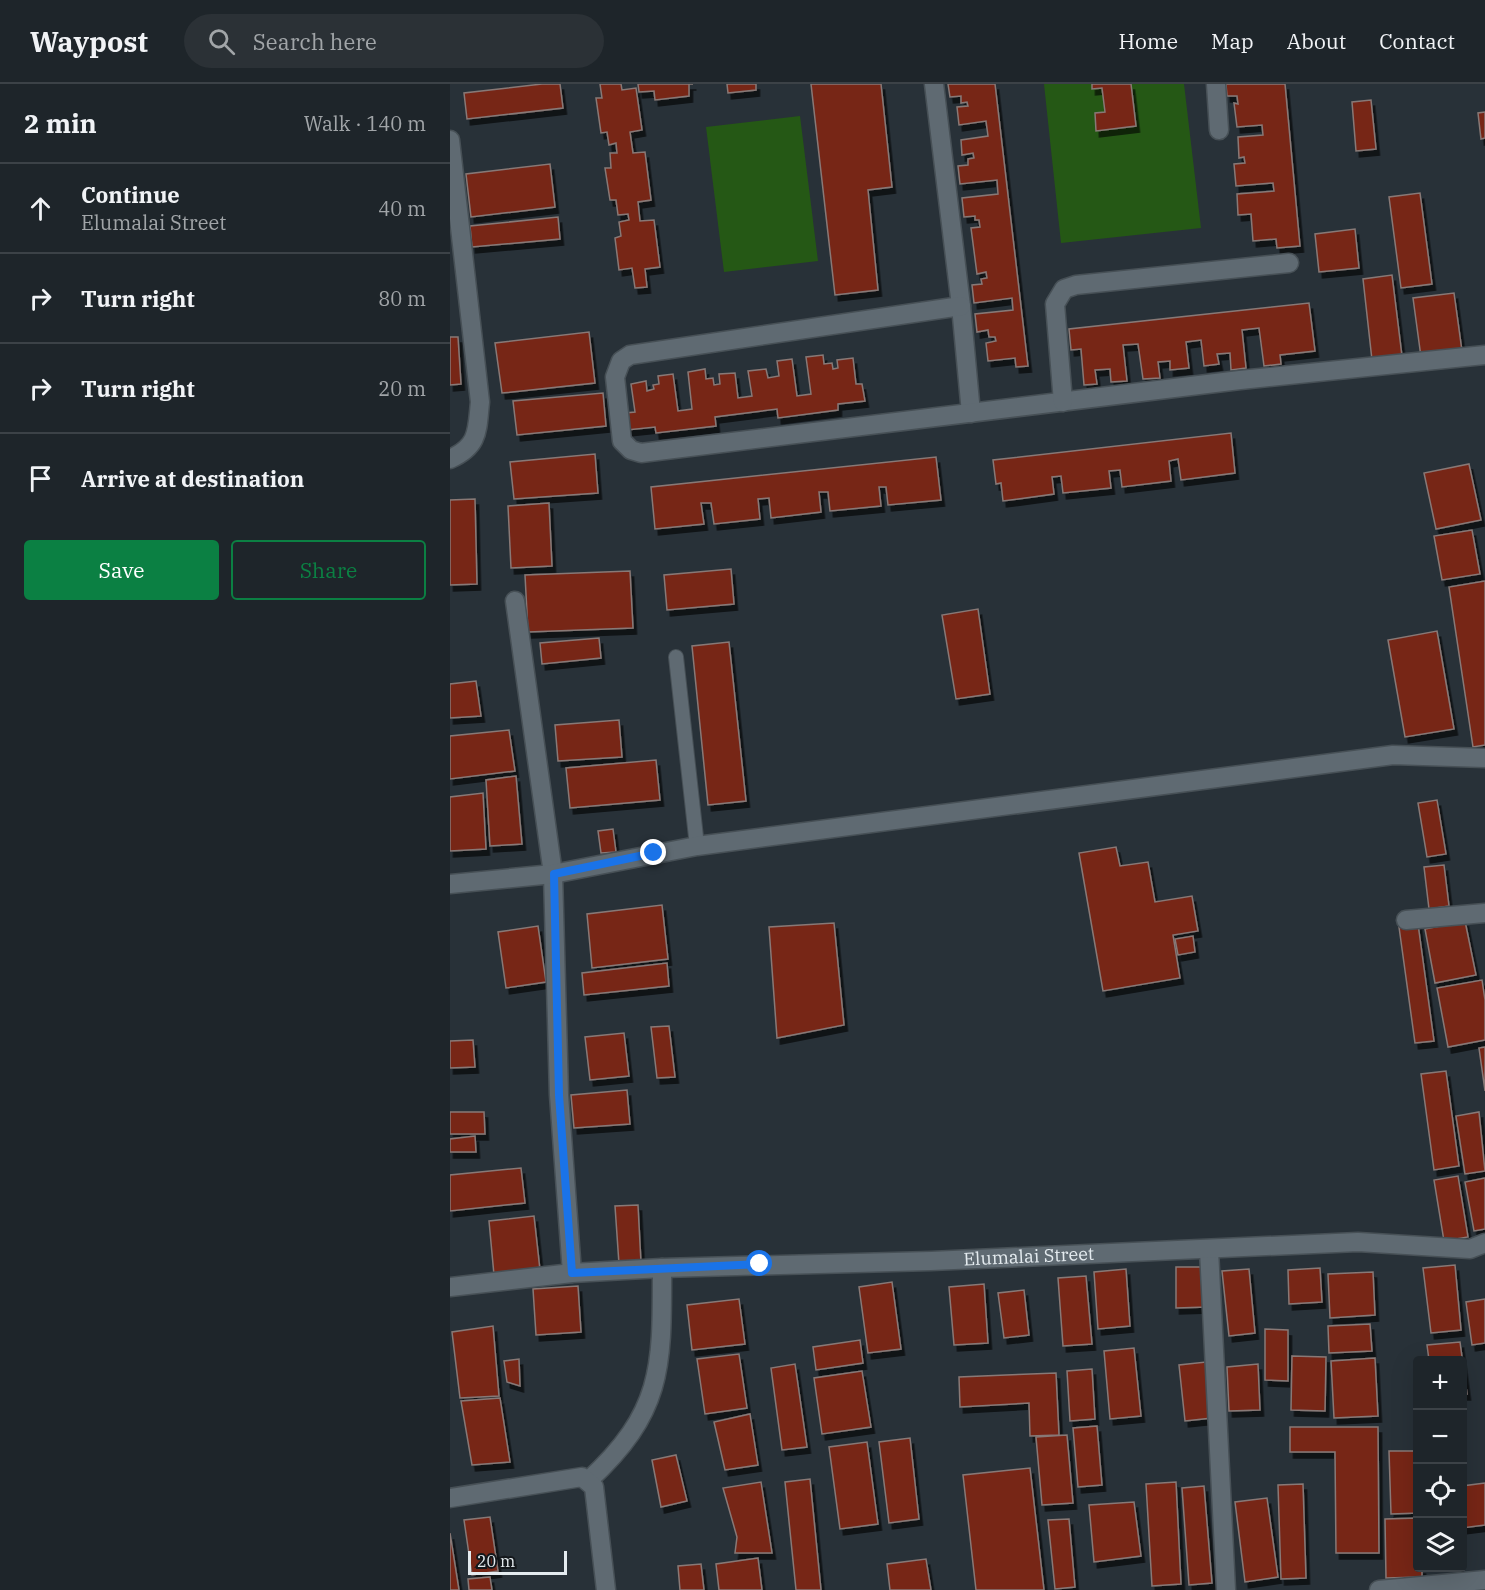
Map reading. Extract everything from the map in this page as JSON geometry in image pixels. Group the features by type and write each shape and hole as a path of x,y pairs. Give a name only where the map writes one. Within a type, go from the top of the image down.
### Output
{"street":[{"path":"934,84 961,306 971,413"},
{"path":"1216,84 1220,130"},
{"path":"450,140 480,402 474,442 464,453 450,459"},
{"path":"1063,402 1055,304 1064,289 1076,285 1289,263"},
{"path":"961,306 630,355 621,361 615,377 622,441 631,450 641,453 1063,402 1485,355"},
{"path":"515,601 554,874 559,1095 572,1273"},
{"path":"450,884 554,874 697,846 1393,755 1485,758"},
{"path":"1406,920 1485,913"},
{"name":"Elumalai Street","path":"450,1287 572,1273 662,1268 1209,1250 1358,1242 1470,1249 1485,1242"},
{"path":"1209,1250 1226,1590"},
{"path":"588,1481 616,1456 645,1412 657,1376 662,1332 662,1268"},
{"path":"450,1498 582,1477 594,1487 606,1590"},
{"path":"1379,1590 1485,1580"}],"lane":[{"path":"676,657 697,846"}],"green space":[{"path":"1044,84 1184,84 1201,228 1061,243"},
{"path":"800,116 818,261 724,272 706,127"}],"building":[{"path":"560,84 563,108 467,119 464,93"},
{"path":"600,84 621,84 622,90 636,88 642,130 630,132 633,153 645,152 651,200 638,202 640,221 654,220 660,267 645,269 647,287 635,288 632,268 619,270 615,238 621,236 619,222 629,220 628,214 618,215 616,200 610,200 605,168 611,168 610,153 617,153 616,143 609,145 607,132 601,133 596,98 602,98"},
{"path":"638,84 689,84 689,96 655,100 654,91 639,92"},
{"path":"727,84 756,84 756,90 728,93"},
{"path":"811,84 881,84 892,187 868,190 878,290 835,295"},
{"path":"948,84 995,84 1028,366 1016,367 1015,358 988,361 986,343 996,341 995,337 989,337 988,330 977,332 975,314 1013,310 1012,298 974,303 972,285 982,284 981,279 987,278 986,272 977,274 971,228 980,227 979,220 975,220 975,216 964,217 962,198 998,194 997,180 960,184 958,166 968,165 968,159 974,158 973,153 962,155 961,140 988,136 986,121 959,125 957,107 968,106 967,102 961,103 961,96 950,97"},
{"path":"1092,84 1131,84 1136,126 1096,131 1095,113 1105,112 1102,88 1092,89"},
{"path":"1226,84 1285,84 1300,246 1277,248 1276,239 1253,241 1251,214 1238,215 1237,194 1274,191 1273,183 1236,186 1234,164 1245,163 1244,157 1239,158 1238,137 1263,135 1262,125 1237,127 1234,103 1238,104 1237,96 1227,96"},
{"path":"1371,100 1376,149 1356,151 1352,102"},
{"path":"1485,112 1485,138 1481,139 1478,113"},
{"path":"550,164 555,207 471,217 466,174"},
{"path":"1420,193 1432,284 1401,288 1389,197"},
{"path":"558,217 560,239 472,247 470,226"},
{"path":"1355,229 1359,268 1319,272 1315,234"},
{"path":"1392,275 1402,356 1372,360 1363,279"},
{"path":"1454,293 1462,351 1421,357 1413,298"},
{"path":"1309,303 1315,351 1280,355 1281,364 1264,366 1259,328 1242,330 1246,368 1231,370 1230,353 1217,354 1219,364 1204,366 1201,340 1186,342 1189,368 1170,370 1170,361 1158,362 1160,378 1143,379 1138,344 1123,345 1127,381 1111,382 1110,369 1095,370 1097,384 1084,385 1081,349 1071,350 1069,329"},
{"path":"589,332 595,383 502,393 495,343"},
{"path":"450,337 458,337 461,384 450,385"},
{"path":"823,355 824,364 832,363 833,369 838,368 837,360 853,358 856,384 862,384 865,401 838,404 838,410 778,418 777,409 715,417 716,426 656,433 655,427 627,430 625,413 635,412 631,384 646,381 647,391 654,389 653,385 659,384 658,376 673,374 678,411 692,409 688,372 705,369 706,379 713,378 714,385 720,384 719,374 735,373 738,398 752,396 748,371 766,369 768,378 779,376 777,361 792,359 797,396 811,394 806,357"},
{"path":"603,393 606,426 517,435 513,401"},
{"path":"1231,433 1235,473 1181,480 1178,459 1169,461 1171,481 1122,487 1120,470 1109,471 1111,488 1063,493 1061,476 1052,477 1054,494 1003,501 1001,483 996,484 993,460"},
{"path":"595,454 598,493 514,499 510,462"},
{"path":"936,457 941,500 888,505 886,487 879,487 881,506 830,511 828,492 819,492 821,512 771,518 769,498 758,499 760,519 714,524 711,503 701,503 704,524 655,529 651,487"},
{"path":"1469,464 1481,520 1436,529 1424,473"},
{"path":"475,499 477,584 450,585 450,500"},
{"path":"549,503 552,566 511,568 508,506"},
{"path":"1472,530 1480,574 1442,580 1434,536"},
{"path":"731,569 734,604 667,610 664,575"},
{"path":"630,571 633,628 528,632 525,575"},
{"path":"1485,581 1485,745 1473,747 1449,587"},
{"path":"978,609 990,694 956,699 942,615"},
{"path":"1437,631 1454,729 1405,737 1388,640"},
{"path":"599,638 601,658 542,664 540,643"},
{"path":"729,642 746,801 708,805 692,646"},
{"path":"476,681 481,716 450,718 450,684"},
{"path":"619,720 622,757 558,761 555,725"},
{"path":"509,730 515,771 450,779 450,736"},
{"path":"656,760 660,800 570,808 566,768"},
{"path":"516,776 522,844 490,846 486,780"},
{"path":"483,793 486,849 450,851 450,797"},
{"path":"1437,800 1446,854 1427,857 1418,803"},
{"path":"613,829 616,852 601,853 598,831"},
{"path":"1116,847 1120,866 1148,862 1155,902 1192,896 1198,931 1173,935 1180,978 1103,991 1079,853"},
{"path":"1444,865 1449,906 1429,909 1424,867"},
{"path":"662,905 668,959 592,968 587,914"},
{"path":"1465,921 1476,975 1435,983 1425,929"},
{"path":"834,923 844,1025 777,1038 769,927"},
{"path":"1418,924 1434,1041 1415,1043 1399,927"},
{"path":"538,926 546,982 506,988 498,932"},
{"path":"1193,936 1195,952 1178,955 1175,939"},
{"path":"667,963 669,986 584,995 582,973"},
{"path":"1482,980 1485,1000 1485,1040 1448,1047 1437,988"},
{"path":"669,1026 675,1077 657,1078 651,1027"},
{"path":"624,1033 629,1076 590,1080 585,1037"},
{"path":"473,1040 475,1067 450,1068 450,1041"},
{"path":"1485,1047 1485,1091 1479,1048"},
{"path":"1446,1071 1459,1166 1434,1170 1421,1074"},
{"path":"627,1090 630,1124 574,1128 571,1095"},
{"path":"450,1112 484,1112 485,1134 450,1134"},
{"path":"1479,1112 1485,1171 1465,1174 1456,1116"},
{"path":"475,1136 476,1152 450,1152 450,1139"},
{"path":"521,1168 525,1203 450,1211 450,1175"},
{"path":"1458,1176 1468,1237 1444,1241 1434,1180"},
{"path":"1485,1178 1485,1229 1474,1231 1465,1182"},
{"path":"638,1205 641,1263 619,1264 615,1206"},
{"path":"534,1216 540,1270 494,1275 489,1221"},
{"path":"1455,1265 1461,1330 1431,1333 1423,1268"},
{"path":"1176,1267 1206,1267 1207,1307 1176,1308"},
{"path":"1320,1268 1322,1302 1289,1304 1288,1270"},
{"path":"1126,1269 1130,1326 1098,1329 1094,1272"},
{"path":"1249,1269 1255,1333 1229,1336 1222,1271"},
{"path":"1373,1272 1375,1315 1330,1318 1328,1274"},
{"path":"1086,1276 1092,1344 1063,1346 1058,1278"},
{"path":"892,1282 901,1349 868,1353 859,1287"},
{"path":"984,1284 988,1343 954,1345 949,1287"},
{"path":"578,1286 581,1332 536,1335 533,1289"},
{"path":"1024,1290 1029,1335 1004,1338 998,1293"},
{"path":"739,1299 745,1344 692,1350 687,1305"},
{"path":"1485,1299 1485,1343 1472,1345 1466,1302"},
{"path":"1370,1324 1372,1351 1329,1353 1328,1326"},
{"path":"493,1326 499,1396 460,1398 452,1332"},
{"path":"1265,1329 1288,1330 1288,1381 1265,1380"},
{"path":"860,1340 863,1363 816,1370 813,1347"},
{"path":"1460,1342 1462,1356 1428,1356 1427,1345"},
{"path":"1134,1348 1141,1416 1110,1419 1104,1351"},
{"path":"739,1354 747,1408 705,1414 697,1359"},
{"path":"1292,1356 1326,1357 1325,1411 1291,1410"},
{"path":"1375,1358 1378,1416 1334,1418 1331,1361"},
{"path":"519,1359 520,1386 507,1382 504,1361"},
{"path":"1206,1362 1212,1418 1185,1421 1179,1365"},
{"path":"795,1364 807,1447 782,1450 771,1368"},
{"path":"1258,1364 1260,1410 1229,1411 1227,1367"},
{"path":"1092,1369 1095,1419 1070,1421 1067,1371"},
{"path":"862,1371 871,1427 822,1434 814,1378"},
{"path":"1056,1373 1059,1435 1030,1436 1029,1403 960,1407 959,1377"},
{"path":"500,1398 510,1462 472,1465 461,1401"},
{"path":"750,1414 758,1465 725,1470 714,1422"},
{"path":"1097,1426 1102,1485 1078,1487 1073,1428"},
{"path":"1290,1427 1378,1427 1379,1553 1336,1553 1335,1452 1290,1452"},
{"path":"1067,1435 1073,1503 1042,1505 1036,1437"},
{"path":"910,1438 919,1519 889,1523 879,1442"},
{"path":"867,1442 878,1524 840,1529 829,1447"},
{"path":"1389,1451 1413,1451 1413,1513 1391,1514"},
{"path":"676,1455 687,1501 661,1507 652,1460"},
{"path":"1030,1468 1044,1590 976,1590 963,1475"},
{"path":"810,1479 821,1590 796,1590 785,1482"},
{"path":"761,1482 772,1553 735,1553 737,1537 723,1488"},
{"path":"1176,1482 1181,1584 1152,1586 1146,1484"},
{"path":"1485,1483 1485,1525 1467,1527 1467,1485"},
{"path":"1303,1484 1306,1578 1281,1579 1278,1485"},
{"path":"1204,1486 1212,1583 1189,1585 1182,1488"},
{"path":"1267,1498 1278,1577 1245,1582 1235,1502"},
{"path":"1134,1502 1141,1556 1094,1562 1089,1505"},
{"path":"490,1517 498,1571 472,1575 464,1520"},
{"path":"1413,1518 1413,1572 1422,1572 1422,1577 1386,1578 1385,1519"},
{"path":"1069,1519 1075,1587 1055,1589 1048,1520"},
{"path":"450,1533 459,1590 450,1590"},
{"path":"758,1558 762,1590 719,1590 716,1564"},
{"path":"926,1559 931,1590 890,1590 887,1564"},
{"path":"701,1564 704,1590 680,1590 678,1566"},
{"path":"490,1577 492,1590 469,1590 468,1579"}],"route":[{"path":"654,853 554,874 559,1095 572,1273 760,1264"}]}
